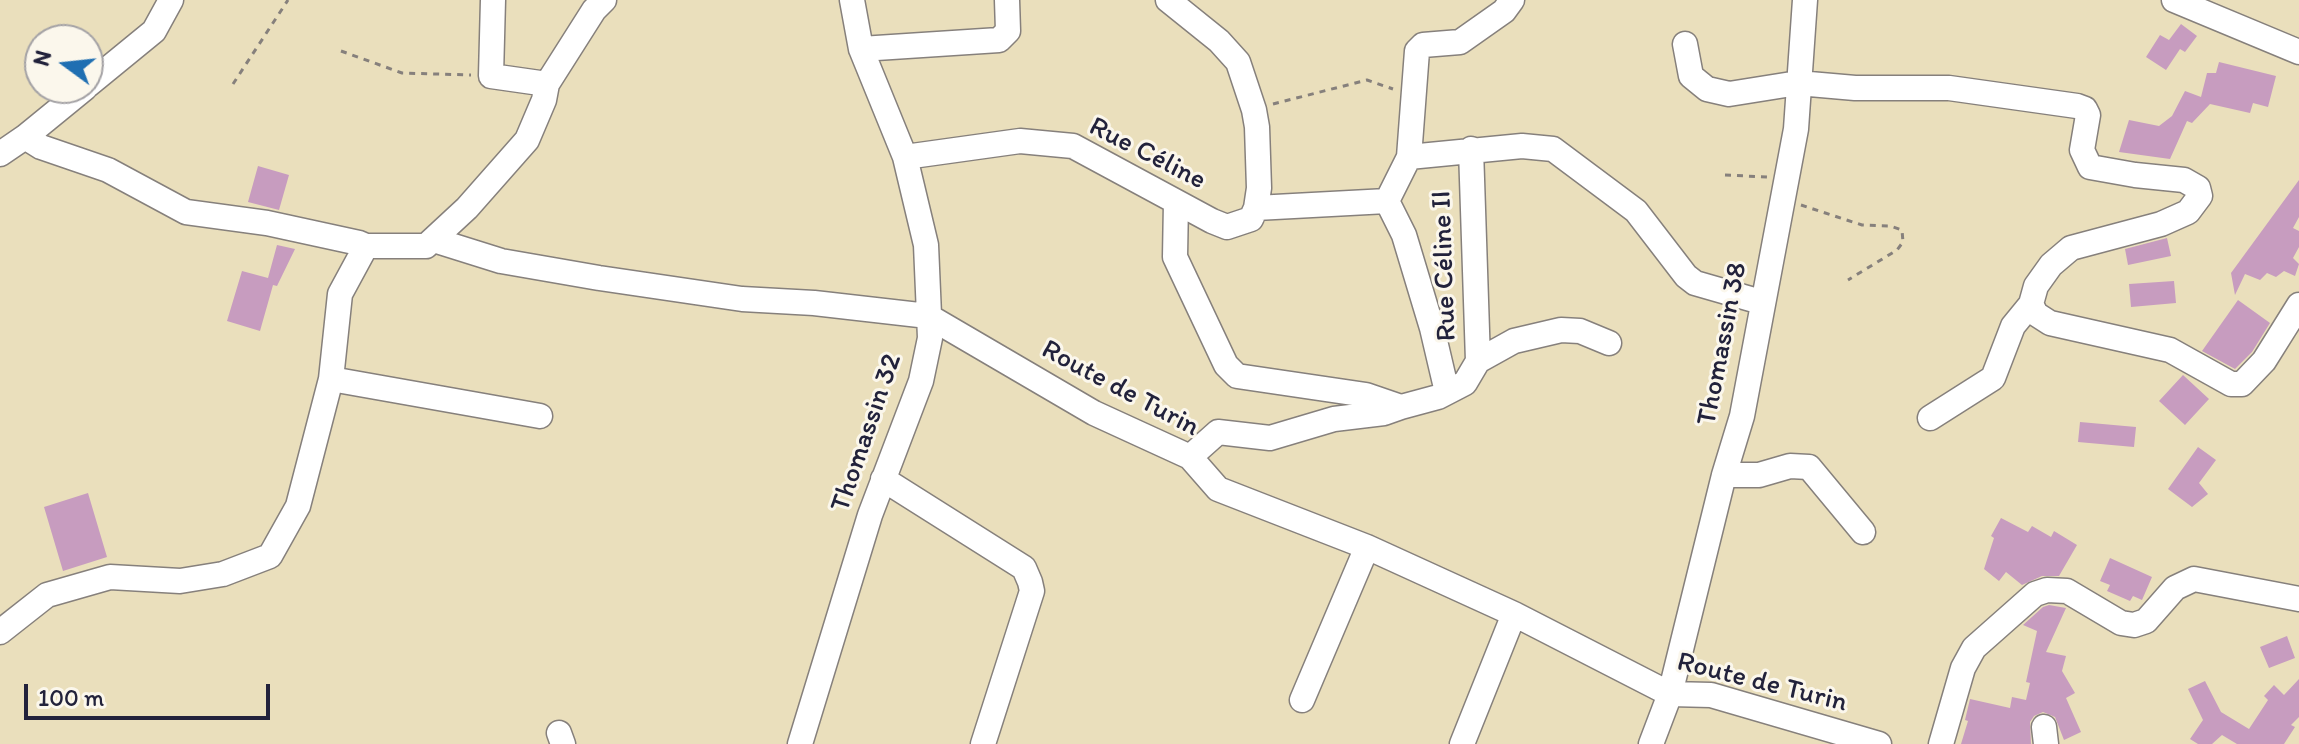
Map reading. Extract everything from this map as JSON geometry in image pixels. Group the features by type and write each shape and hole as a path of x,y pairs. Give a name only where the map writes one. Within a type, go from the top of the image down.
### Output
{"street":[{"path":"104,72 154,31 171,0"},
{"path":"493,0 491,76 547,84"},
{"path":"25,137 41,147 108,170 186,212 267,223 366,246 426,246 467,208 527,140 544,100 547,84 594,10 604,0"},
{"name":"Thomassin 32","path":"800,744 870,515 921,381 930,338 926,245 905,157 861,49 852,0"},
{"path":"861,49 999,40 1008,31 1007,0"},
{"path":"1168,0 1219,41 1238,62 1254,110 1259,188 1256,208"},
{"path":"1447,392 1432,328 1404,235 1387,201 1409,157 1417,51 1423,45 1460,42 1504,11 1512,0"},
{"name":"Thomassin 38","path":"1651,744 1670,694 1724,475 1742,416 1761,302 1796,129 1805,0"},
{"path":"2174,0 2299,52"},
{"path":"1685,44 1691,76 1707,89 1729,94 1798,83 1855,88 1949,88 2077,106 2085,109 2088,115 2082,150 2090,167 2184,180 2198,188 2200,196 2188,212 2161,224 2071,248 2051,265 2036,286 2031,304 2013,326 1993,378 1930,418"},
{"path":"0,154 65,104"},
{"name":"Rue Céline","path":"905,157 1020,141 1073,146 1227,227 1251,219 1256,208 1387,201"},
{"name":"Rue Céline II","path":"1409,157 1522,146 1553,149 1636,211 1686,276 1695,283 1761,302"},
{"name":"Rue Céline II","path":"1190,457 1218,432 1270,438 1334,419 1384,413 1438,397 1465,383 1478,361 1471,149"},
{"path":"1176,202 1175,257 1226,365 1237,376 1366,395 1401,407"},
{"name":"Route de Turin","path":"434,240 501,261 599,278 742,299 814,303 928,316 1094,413 1190,457 1218,489 1367,547 1514,614 1670,694 1711,695 1879,744"},
{"path":"0,632 47,595 97,580 110,577 180,581 223,574 270,556 298,506 331,379 340,294 366,246"},
{"path":"2031,304 2036,314 2050,323 2170,350 2231,384 2242,384 2292,330 2299,305"},
{"path":"1478,361 1514,341 1561,330 1580,331 1609,343"},
{"path":"331,379 540,416"},
{"path":"1724,475 1759,475 1790,466 1809,467 1863,532"},
{"path":"883,479 1024,568 1030,582 1032,591 983,744"},
{"path":"1302,700 1367,547"},
{"path":"1941,744 1963,668 1974,648 2035,594 2047,590 2067,591 2121,623 2134,625 2146,621 2175,588 2194,579 2299,599"},
{"path":"1462,744 1514,614"}],"path":[{"path":"233,84 288,0"},
{"path":"341,51 402,73 491,76"},
{"path":"1254,110 1367,80 1414,98"},
{"path":"1725,175 1785,188 1862,225 1890,226 1902,230 1903,242 1897,250 1848,280"}],"building":[{"path":"2181,24 2197,36 2185,52 2180,49 2166,70 2146,57 2160,35 2169,40"},
{"path":"2219,62 2276,76 2268,107 2253,103 2250,113 2210,104 2192,123 2187,121 2170,159 2119,152 2129,120 2159,126 2172,116 2185,91 2201,97 2207,73 2216,73"},
{"path":"258,166 289,175 279,210 248,202"},
{"path":"2299,180 2299,217 2293,228 2299,231 2299,247 2293,258 2299,264 2295,276 2284,271 2276,277 2267,273 2260,280 2245,274 2235,295 2231,273"},
{"path":"2167,238 2171,256 2128,265 2125,249"},
{"path":"277,245 295,249 277,286 273,285 260,331 227,321 242,271 268,278"},
{"path":"2174,281 2176,303 2131,307 2129,284"},
{"path":"2238,300 2270,323 2252,352 2235,369 2202,351"},
{"path":"2183,375 2209,399 2185,425 2159,401"},
{"path":"2080,422 2136,427 2134,447 2078,442"},
{"path":"2198,447 2216,460 2199,483 2208,494 2192,507 2168,489"},
{"path":"88,493 107,557 63,571 44,507"},
{"path":"2001,518 2028,532 2032,526 2051,537 2054,531 2077,545 2059,576 2042,576 2022,585 2006,572 1999,581 1984,569 1994,538 1991,536"},
{"path":"2110,558 2152,577 2142,600 2133,596 2130,601 2107,591 2110,585 2100,581"},
{"path":"2049,605 2066,608 2046,652 2066,656 2062,671 2075,693 2066,698 2081,732 2064,740 2055,717 2043,712 2030,722 2031,744 1961,744 1970,699 2010,708 2012,697 2026,700 2030,683 2026,682 2037,631 2023,625"},
{"path":"2287,636 2295,658 2269,668 2260,647"},
{"path":"2299,679 2299,717 2291,725 2295,727 2284,744 2237,744 2222,735 2212,744 2198,744 2190,739 2203,720 2188,689 2205,681 2221,712 2249,729 2268,700 2264,696 2274,685 2284,695"}]}
